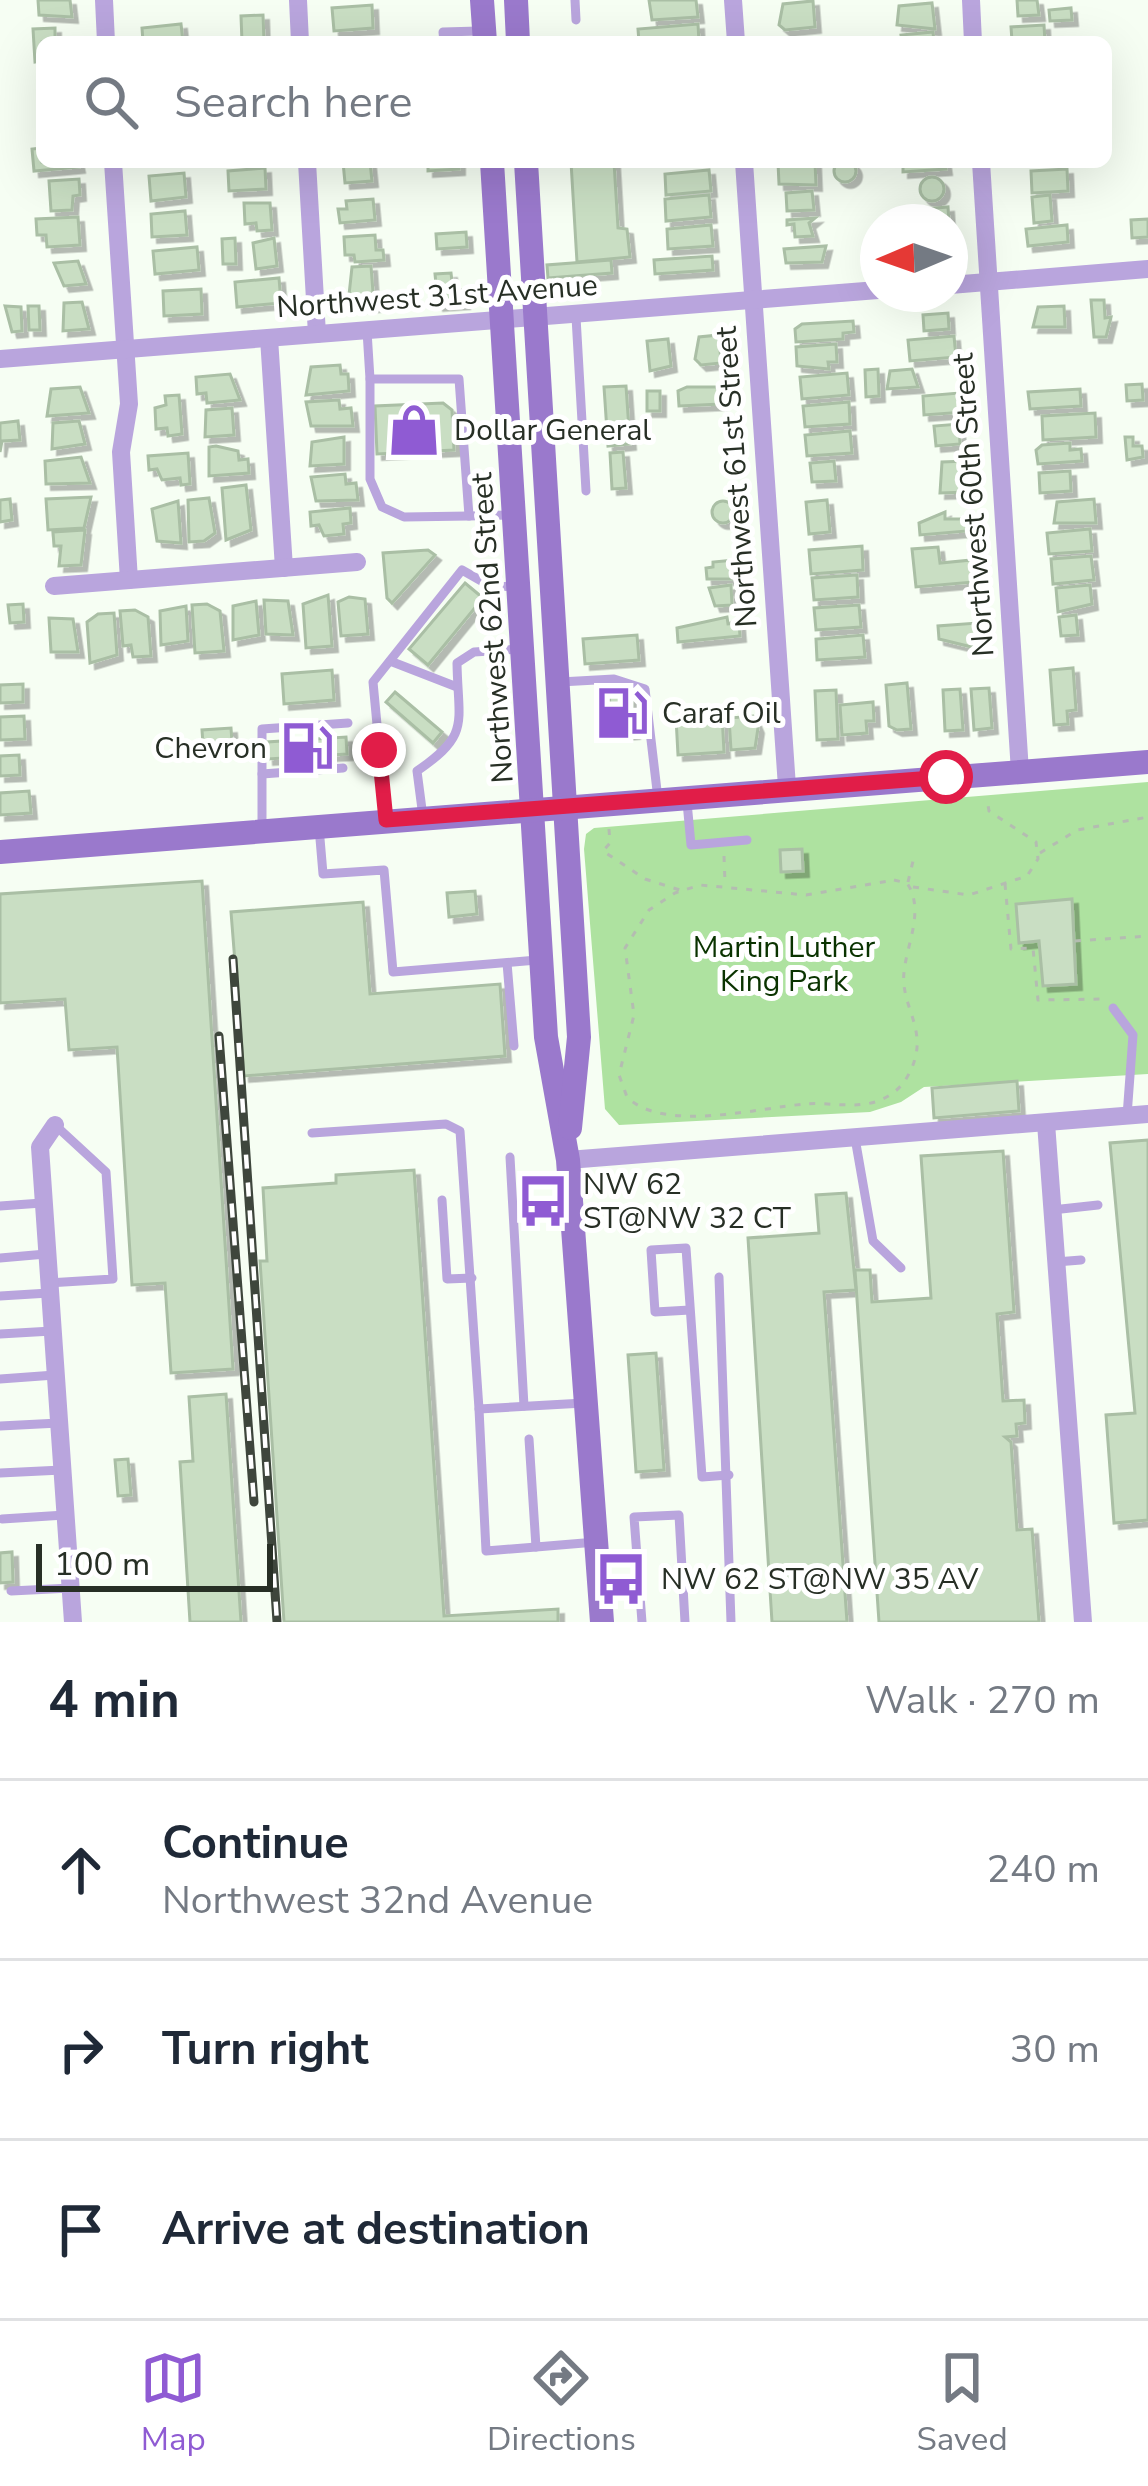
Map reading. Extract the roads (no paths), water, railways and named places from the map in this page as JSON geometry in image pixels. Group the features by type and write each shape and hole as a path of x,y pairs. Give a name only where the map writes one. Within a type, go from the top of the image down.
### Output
{"main road":[{"path":"482,0 484,36"},
{"path":"516,0 518,36"},
{"name":"Northwest 62nd Street","path":"492,168 546,1037 568,1160 602,1622"},
{"name":"Northwest 62nd Street","path":"526,168 579,1037 568,1160"},
{"path":"0,852 1148,762"}],"street":[{"path":"104,0 106,36"},
{"path":"298,0 300,36"},
{"path":"734,0 736,36"},
{"path":"970,0 973,36"},
{"path":"113,168 129,404 121,452 129,580"},
{"path":"307,168 317,334"},
{"name":"Northwest 61st Street","path":"745,168 787,787"},
{"name":"Northwest 60th Street","path":"981,168 1020,772"},
{"path":"968,284 1148,269"},
{"name":"Northwest 31st Avenue","path":"0,359 502,324 860,291"},
{"path":"269,338 284,568"},
{"path":"54,586 357,562"},
{"path":"568,1160 1148,1114"},
{"path":"1046,1123 1083,1622"},
{"path":"55,1125 40,1147 73,1622"}],"lane":[{"path":"575,0 576,20"},
{"path":"442,36 442,32 484,36"},
{"path":"577,317 586,491"},
{"path":"367,331 370,479 382,507 404,517 514,514"},
{"path":"370,379 459,379 469,516"},
{"path":"464,435 509,432"},
{"path":"386,820 373,682 462,570 492,587 519,586"},
{"path":"423,817 417,771 450,748 458,733 457,663 474,652 523,649"},
{"path":"390,661 457,686"},
{"path":"557,682 614,679 645,689 658,799"},
{"path":"262,830 262,730 348,723"},
{"path":"262,774 343,768"},
{"path":"686,796 691,845 747,840"},
{"path":"319,826 322,874 384,870 393,972 542,960"},
{"path":"507,963 514,1046"},
{"path":"1113,1005 1133,1035 1127,1116"},
{"path":"312,1133 446,1124 460,1131 486,1551 596,1542"},
{"path":"0,1296 113,1279 106,1172 55,1125"},
{"path":"855,1138 873,1241 901,1268"},
{"path":"510,1157 524,1406"},
{"path":"442,1200 447,1279 472,1278"},
{"path":"0,1206 43,1203"},
{"path":"1052,1210 1097,1205"},
{"path":"691,1310 655,1312 651,1250 686,1248 691,1310 702,1477 729,1475"},
{"path":"0,1258 46,1254"},
{"path":"1056,1262 1081,1260"},
{"path":"719,1277 731,1622"},
{"path":"0,1334 52,1331"},
{"path":"0,1379 55,1375"},
{"path":"479,1409 586,1402"},
{"path":"0,1426 58,1423"},
{"path":"529,1439 536,1547"},
{"path":"0,1473 62,1470"},
{"path":"2,1519 65,1515"},
{"path":"642,1622 634,1517 679,1515 685,1622"},
{"path":"11,1591 70,1588"}],"railway":[{"path":"233,959 277,1622"},
{"path":"219,1036 254,1502"}],"place":[{"name":"Dollar General","path":"414,430"},
{"name":"Caraf Oil","path":"622,713"},
{"name":"Chevron","path":"307,748"},
{"name":"NW 62 ST@NW 32 CT","path":"543,1201"},
{"name":"NW 62 ST@NW 35 AV","path":"621,1579"}],"park label":[{"name":"Martin Luther King Park","path":"784,964"}]}
